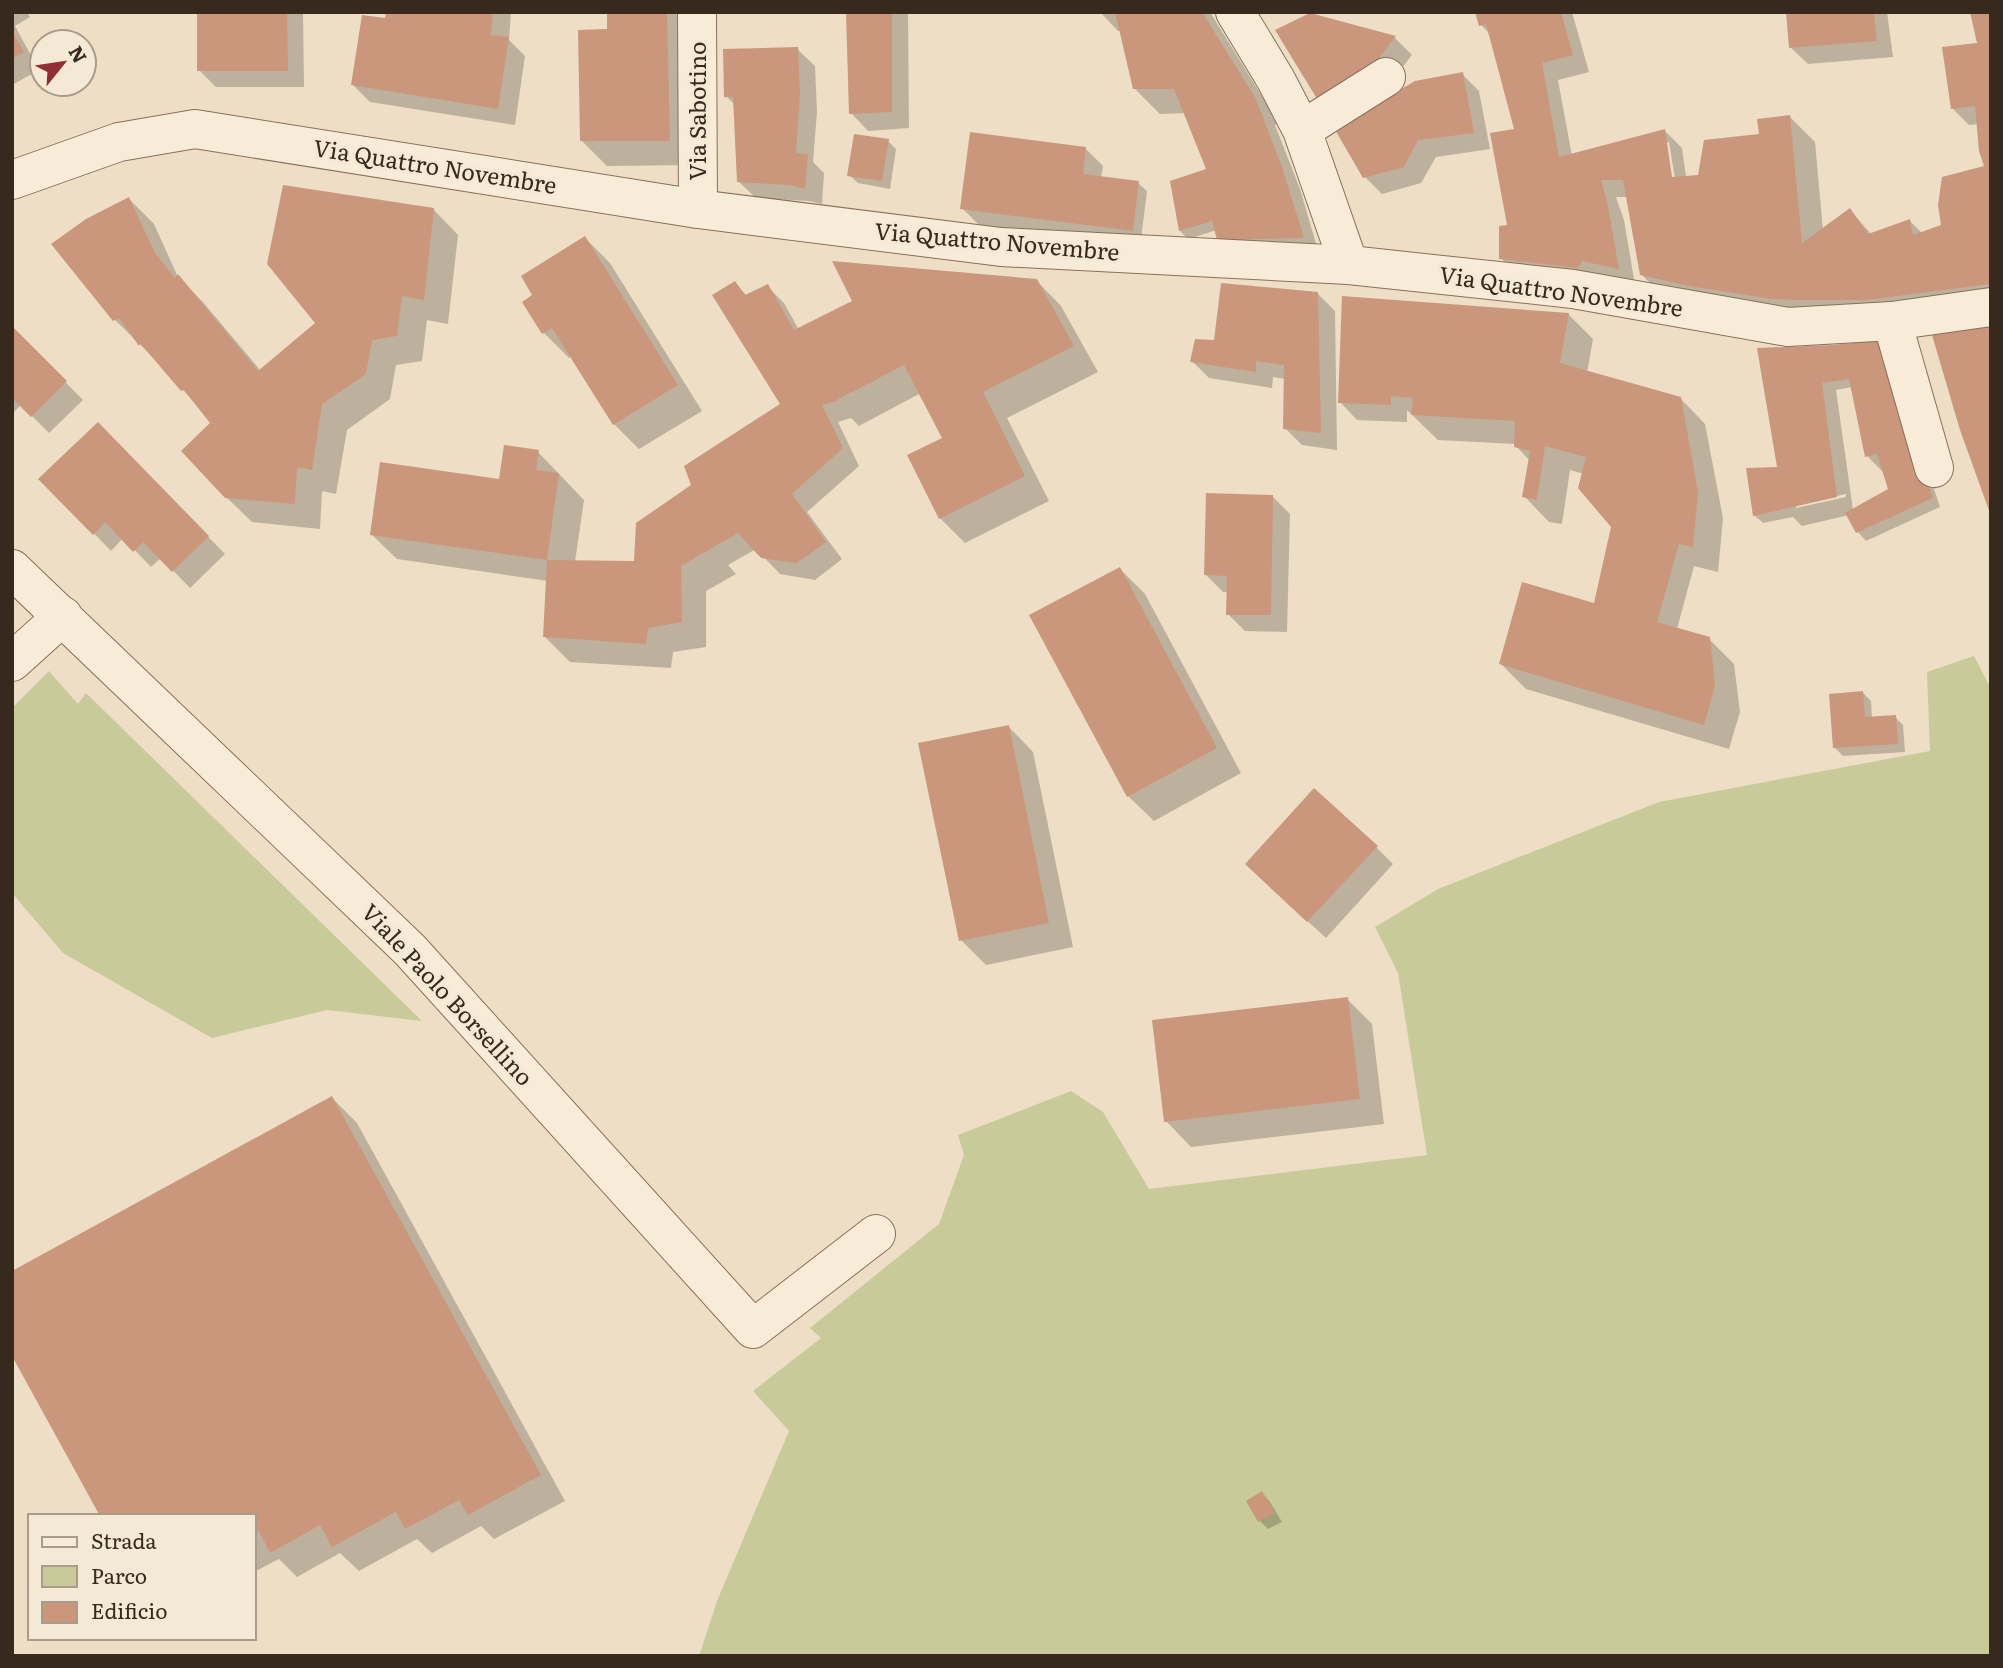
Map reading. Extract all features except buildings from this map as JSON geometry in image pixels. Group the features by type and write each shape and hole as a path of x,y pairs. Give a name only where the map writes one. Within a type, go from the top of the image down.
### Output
{"street":[{"name":"Via Sabotino","path":"697,12 698,209"},
{"path":"1235,12 1276,80 1301,130 1349,265"},
{"path":"1301,130 1386,77"},
{"name":"Via Quattro Novembre","path":"12,180 119,142 195,129 698,209 1001,247 1349,265 1573,289 1788,327 1892,321 1991,307"},
{"path":"1892,321 1934,468"},
{"name":"Viale Paolo Borsellino","path":"12,569 410,950 752,1329 876,1234"},
{"path":"12,662 63,616"}],"green space":[{"path":"1974,656 1991,689 1991,1656 699,1656 717,1601 789,1431 753,1391 821,1338 810,1328 939,1224 964,1155 958,1135 1071,1091 1103,1112 1149,1189 1427,1155 1398,973 1375,927 1438,889 1659,802 1930,751 1927,672"},
{"path":"49,671 78,704 86,693 422,1021 327,1010 212,1038 63,953 12,893 12,708"}]}
